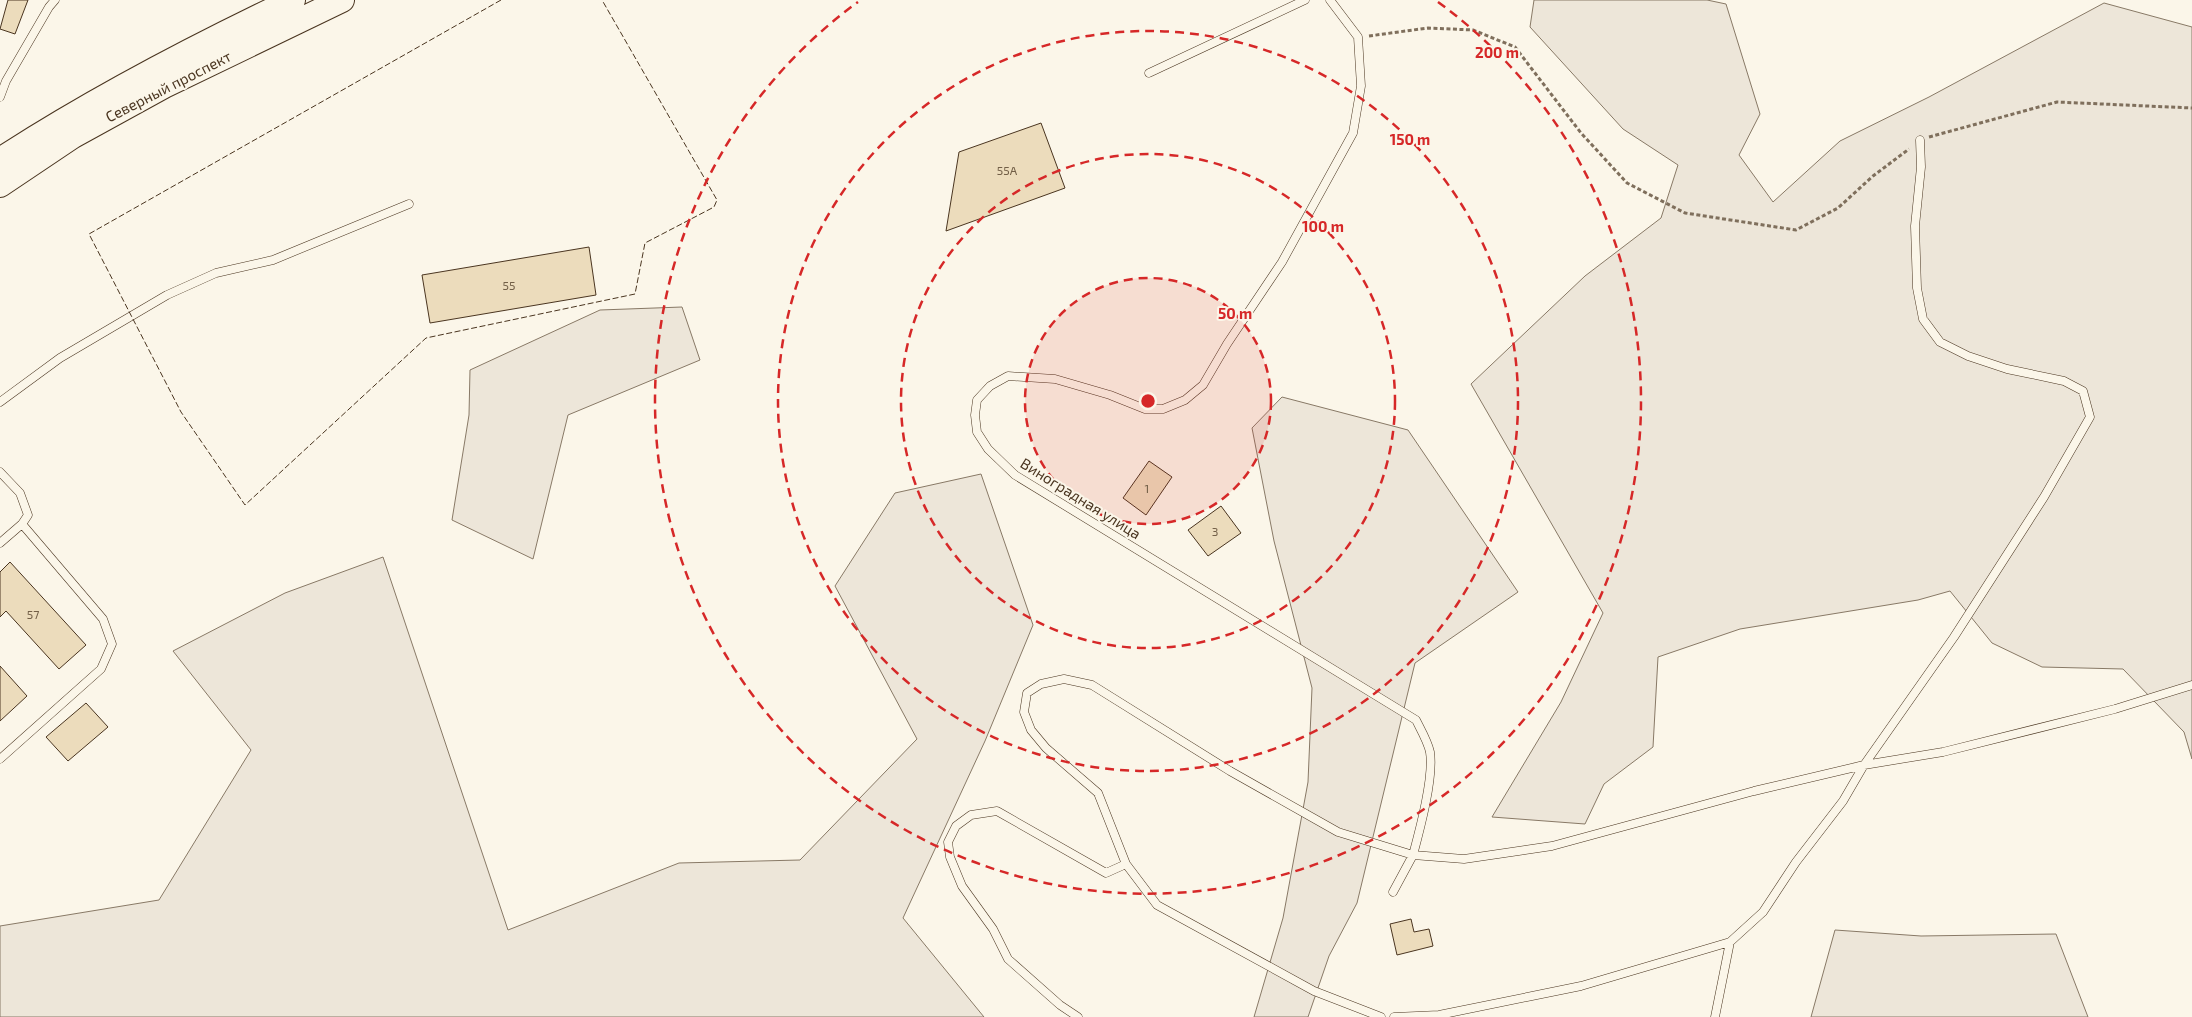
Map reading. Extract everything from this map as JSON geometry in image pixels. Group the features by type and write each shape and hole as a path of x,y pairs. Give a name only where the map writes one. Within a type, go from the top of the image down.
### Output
{"main road":[{"name":"Северный проспект","path":"0,160 106,95 269,8 293,0"},
{"name":"Северный проспект","path":"0,185 73,136 164,86 342,0"}],"lane":[{"path":"0,97 6,80 48,7 56,0"},
{"path":"1149,73 1305,0"},
{"path":"1330,0 1358,37"},
{"name":"Виноградная улица","path":"1358,37 1361,86 1353,133 1282,262 1227,344 1203,385 1185,400 1164,409 1145,409 1110,395 1055,379 1008,376 990,386 977,400 975,415 977,432 988,449 1015,475 1416,720 1430,752 1429,777 1422,823 1413,854 1393,892"},
{"path":"1394,1017 1439,1015 1581,986 1730,942 1763,912 1796,862 1843,801 1864,765 1959,629 2044,496 2090,417 2083,391 2064,381 2007,369 1968,356 1940,342 1922,319 1916,288 1915,226 1921,167 1920,140"},
{"path":"0,402 60,358 167,295 216,273 273,260 409,204"},
{"path":"0,472 20,493 28,515 22,524 0,544"},
{"path":"0,759 102,669 112,644 103,619 22,524"},
{"path":"1381,1017 1314,991 1156,905 1126,864 1098,793 1046,748 1031,730 1024,712 1027,693 1041,684 1064,679 1092,685 1230,771 1338,832 1413,854 1464,858 1552,846 1754,791 1864,765 1943,752 2115,709 2192,685"},
{"path":"1078,1017 1060,1005 1008,960 993,928 962,886 950,857 948,842 956,826 971,815 997,811 1106,873 1126,864"},
{"path":"1715,1017 1730,942"}],"path":[{"path":"1358,37 1428,28 1473,30 1515,46 1581,133 1627,183 1685,213 1796,230 1838,208 1873,176 1920,140 2057,102 2192,108"}],"shaded area":[{"path":"1534,0 1707,0 1726,4 1760,114 1739,155 1773,202 1840,141 1929,97 2104,3 2192,27 2192,759 2184,732 2123,669 2042,667 1992,643 1950,591 1918,600 1740,629 1658,657 1653,747 1604,784 1585,824 1492,817 1561,702 1603,613 1471,384 1585,276 1661,218 1678,165 1623,129 1530,27"},
{"path":"682,307 700,360 568,415 533,559 452,520 469,415 470,370 600,310"},
{"path":"1282,397 1408,430 1518,592 1415,663 1357,903 1329,956 1308,1017 1254,1017 1283,918 1308,782 1312,688 1274,541 1252,428"},
{"path":"981,474 1033,625 985,741 903,918 984,1017 0,1017 0,926 159,900 251,750 173,651 285,593 383,557 508,930 679,863 800,860 917,739 835,586 895,493"},
{"path":"1835,930 1921,936 2056,934 2088,1017 1811,1017"}],"building":[{"path":"8,0 28,0 15,34 0,29"},
{"path":"1041,123 1065,188 946,231 959,152"},
{"path":"589,247 596,295 430,323 422,275"},
{"path":"1149,461 1172,477 1146,515 1123,498"},
{"path":"1221,506 1241,533 1208,556 1188,530"},
{"path":"10,562 86,645 59,669 6,611 0,617 0,572"},
{"path":"0,666 27,696 0,721"},
{"path":"86,703 108,727 68,761 46,737"},
{"path":"1411,919 1414,932 1429,929 1433,946 1397,955 1390,924"}],"fence":[{"path":"501,0 89,234 181,412 245,505 426,338 635,294 645,243 714,207 717,200 602,0"}]}
